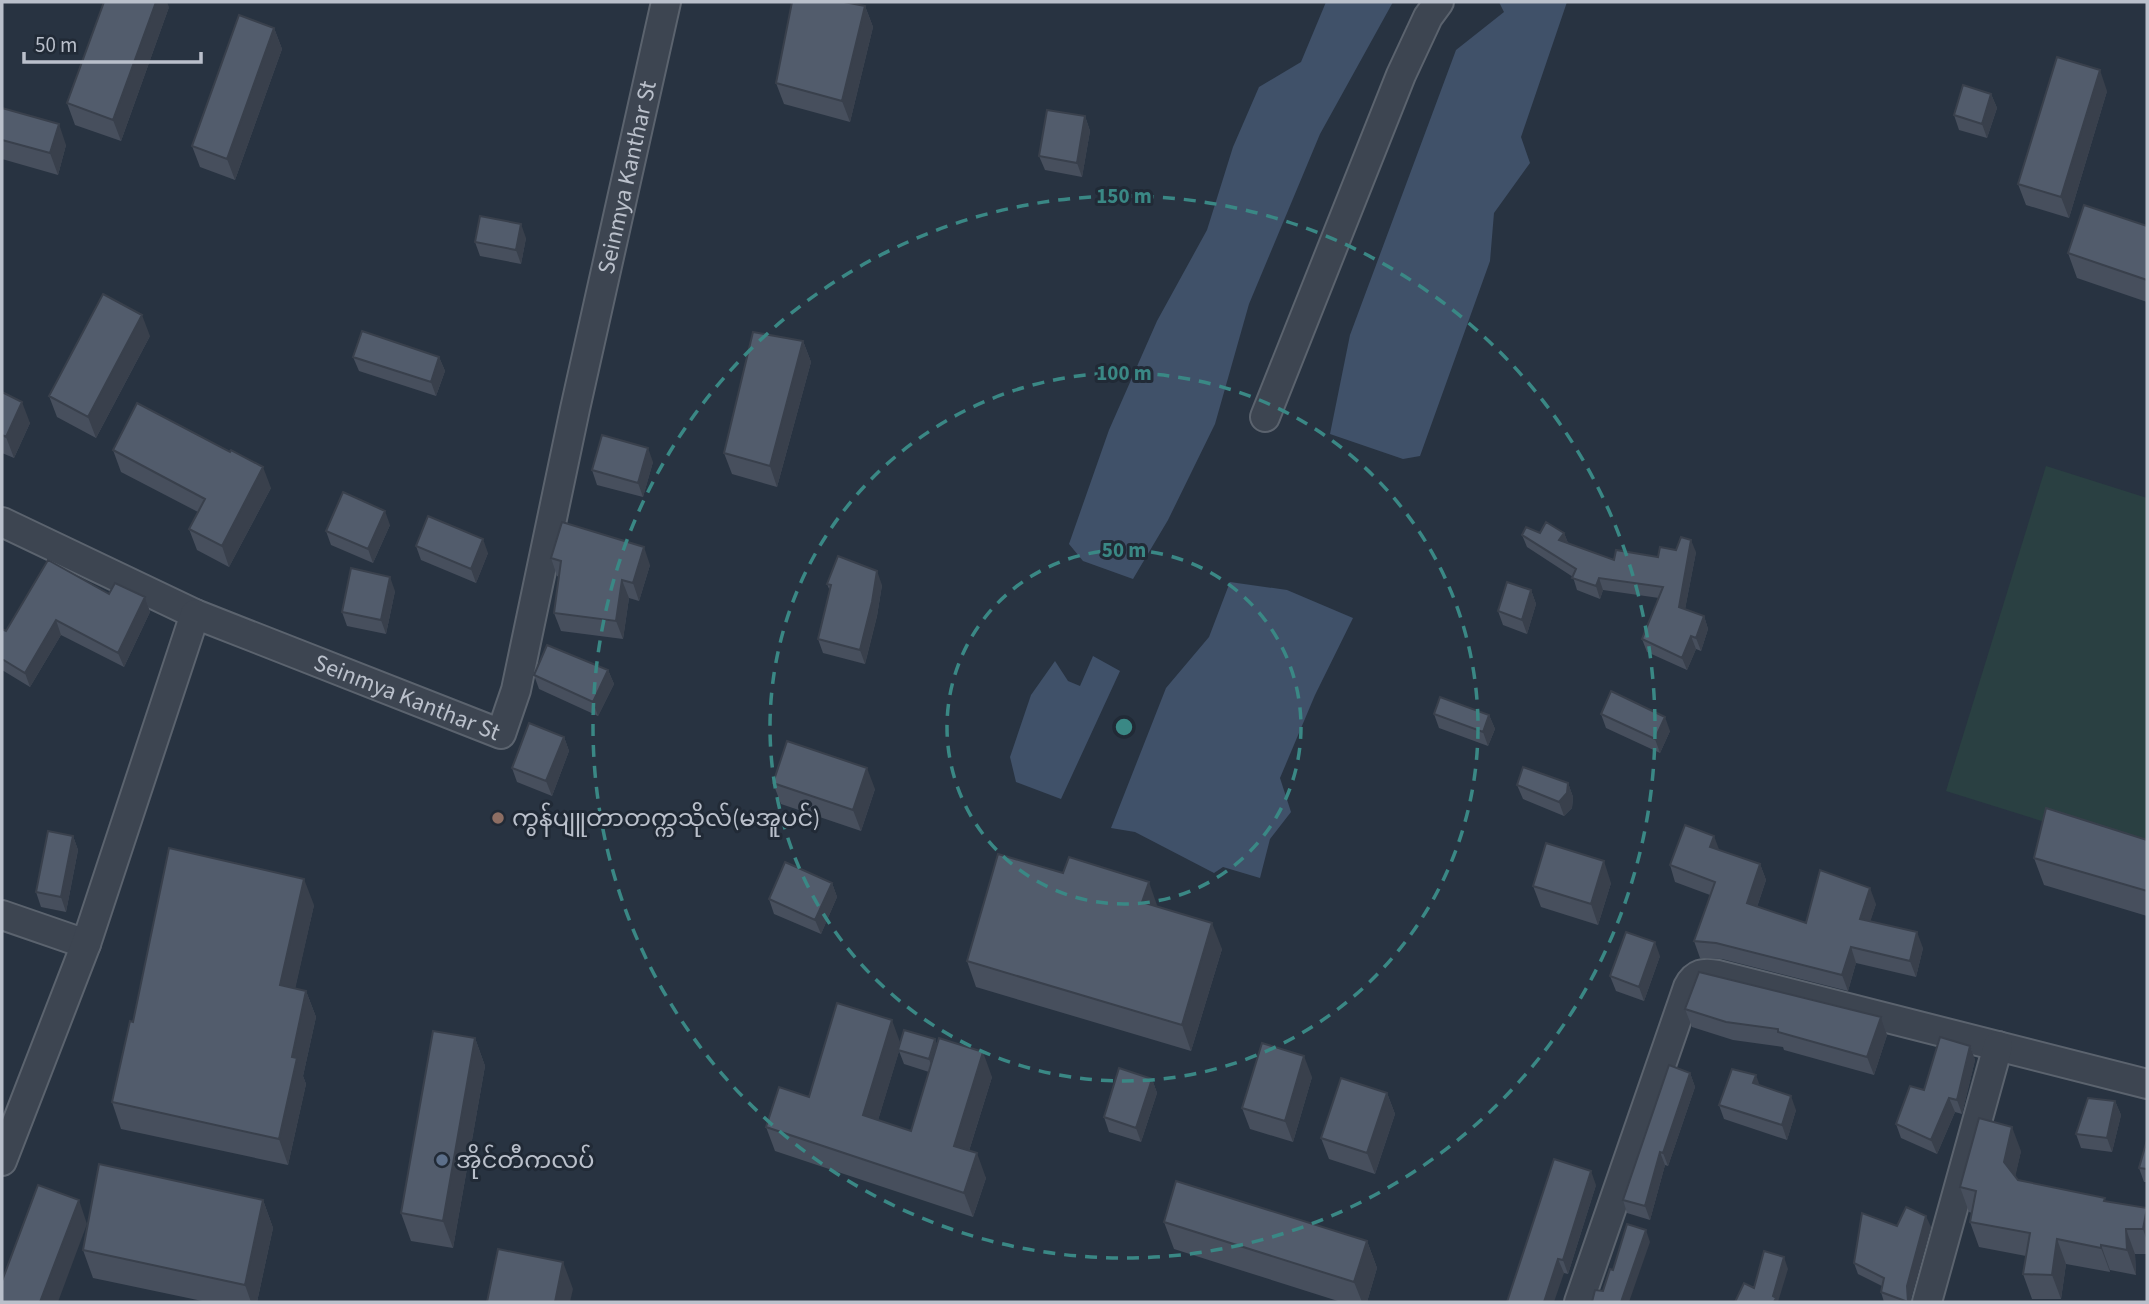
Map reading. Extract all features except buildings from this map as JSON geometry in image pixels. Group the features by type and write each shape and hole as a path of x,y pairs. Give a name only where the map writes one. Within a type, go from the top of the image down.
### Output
{"street":[{"name":"Seinmya Kanthar St","path":"195,614 501,734 516,690 578,395 666,2"},
{"path":"1265,417 1401,75 1428,17 1439,2"},
{"path":"2,522 195,614 86,944 2,1161"},
{"path":"2,915 86,944"},
{"path":"1579,1302 1688,987 1691,979 1698,975 1718,975 2147,1084"},
{"path":"1927,1302 1998,1046"}],"green space":[{"path":"2046,466 2147,498 2147,854 1946,791"}],"water":[{"path":"1326,2 1393,2 1320,134 1249,304 1215,424 1168,520 1133,579 1083,561 1069,544 1109,430 1157,321 1207,230 1233,147 1259,87 1301,62"},
{"path":"1499,2 1567,2 1521,137 1530,163 1494,213 1490,261 1420,456 1403,459 1330,434 1350,335 1456,50 1504,12"},
{"path":"1230,582 1287,590 1353,618 1315,695 1280,778 1291,812 1270,839 1260,878 1223,867 1214,873 1135,832 1111,828 1166,688 1209,637"},
{"path":"1093,656 1120,671 1061,799 1016,782 1010,757 1031,695 1055,661 1068,681 1080,686"}],"place":[{"name":"ကွန်ပျူတာတက္ကသိုလ်(မအူပင်)","path":"498,818"},
{"name":"အိုင်တီကလပ်","path":"442,1160"}]}
